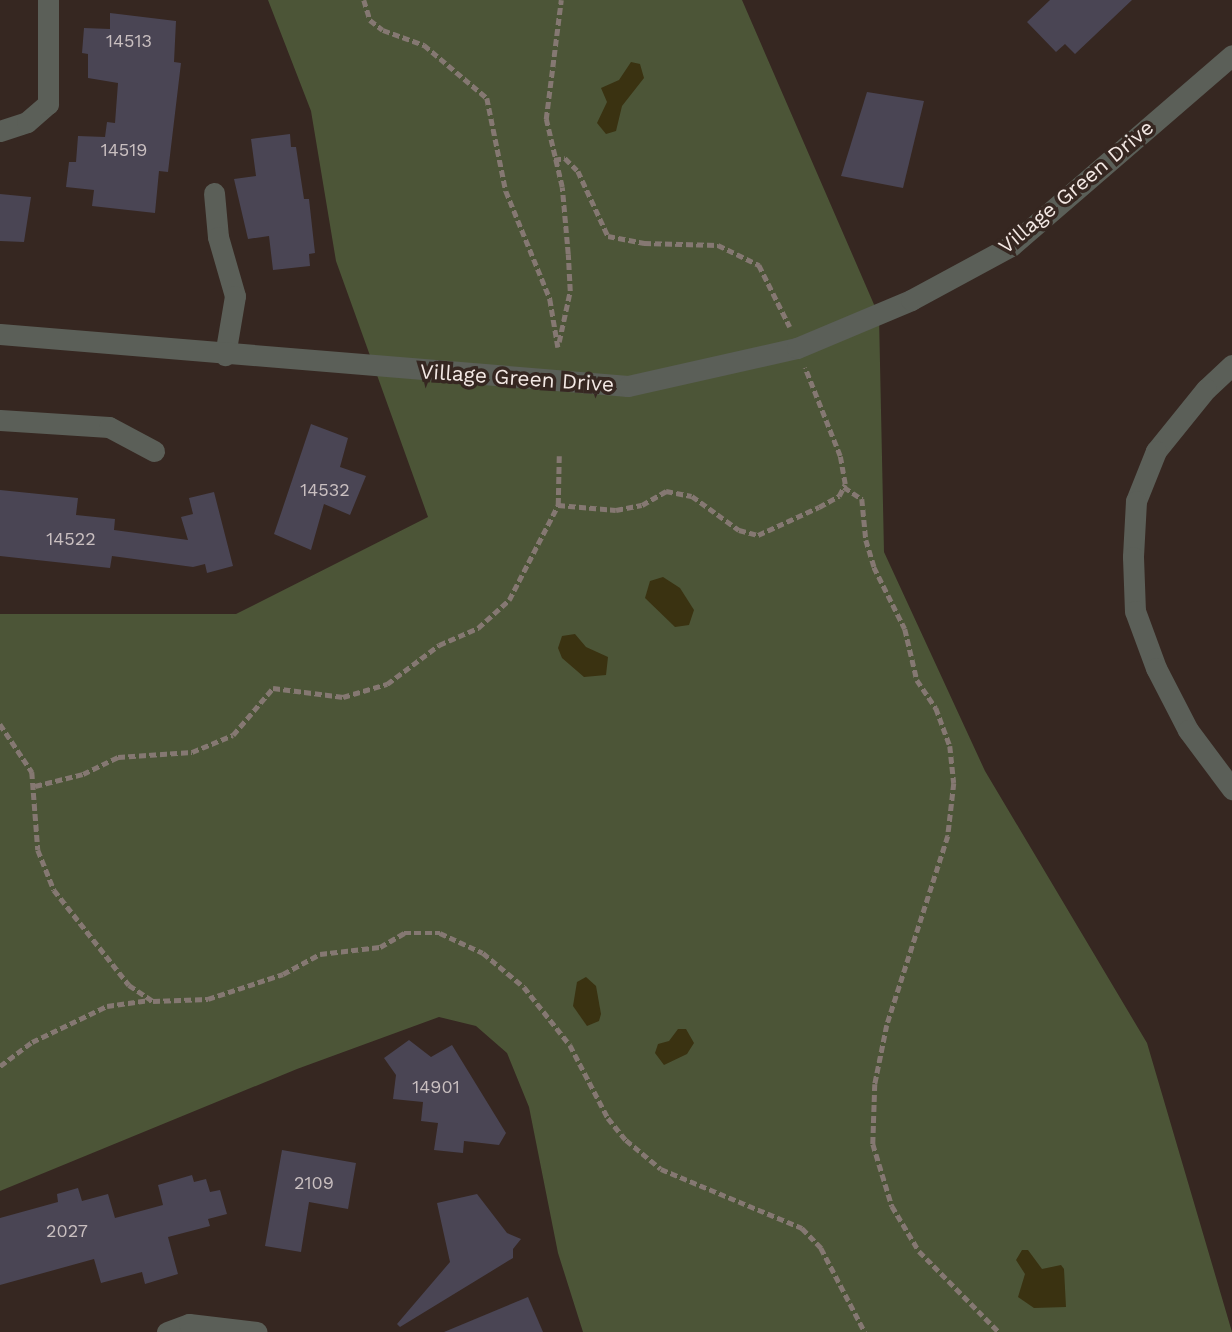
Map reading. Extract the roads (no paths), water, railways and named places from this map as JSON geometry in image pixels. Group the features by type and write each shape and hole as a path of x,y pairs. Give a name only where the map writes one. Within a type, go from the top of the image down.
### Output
{"street":[{"path":"0,131 27,122 47,104 47,0"},
{"name":"Village Green Drive","path":"0,334 225,355 628,386 797,348 911,300 1011,246 1232,55"},
{"path":"214,193 218,237 235,296 225,355"},
{"path":"1231,785 1188,730 1156,668 1135,611 1136,501 1156,451 1206,389 1232,365"},
{"path":"0,420 109,427 154,451"},
{"path":"166,1332 189,1324 257,1332"}]}
